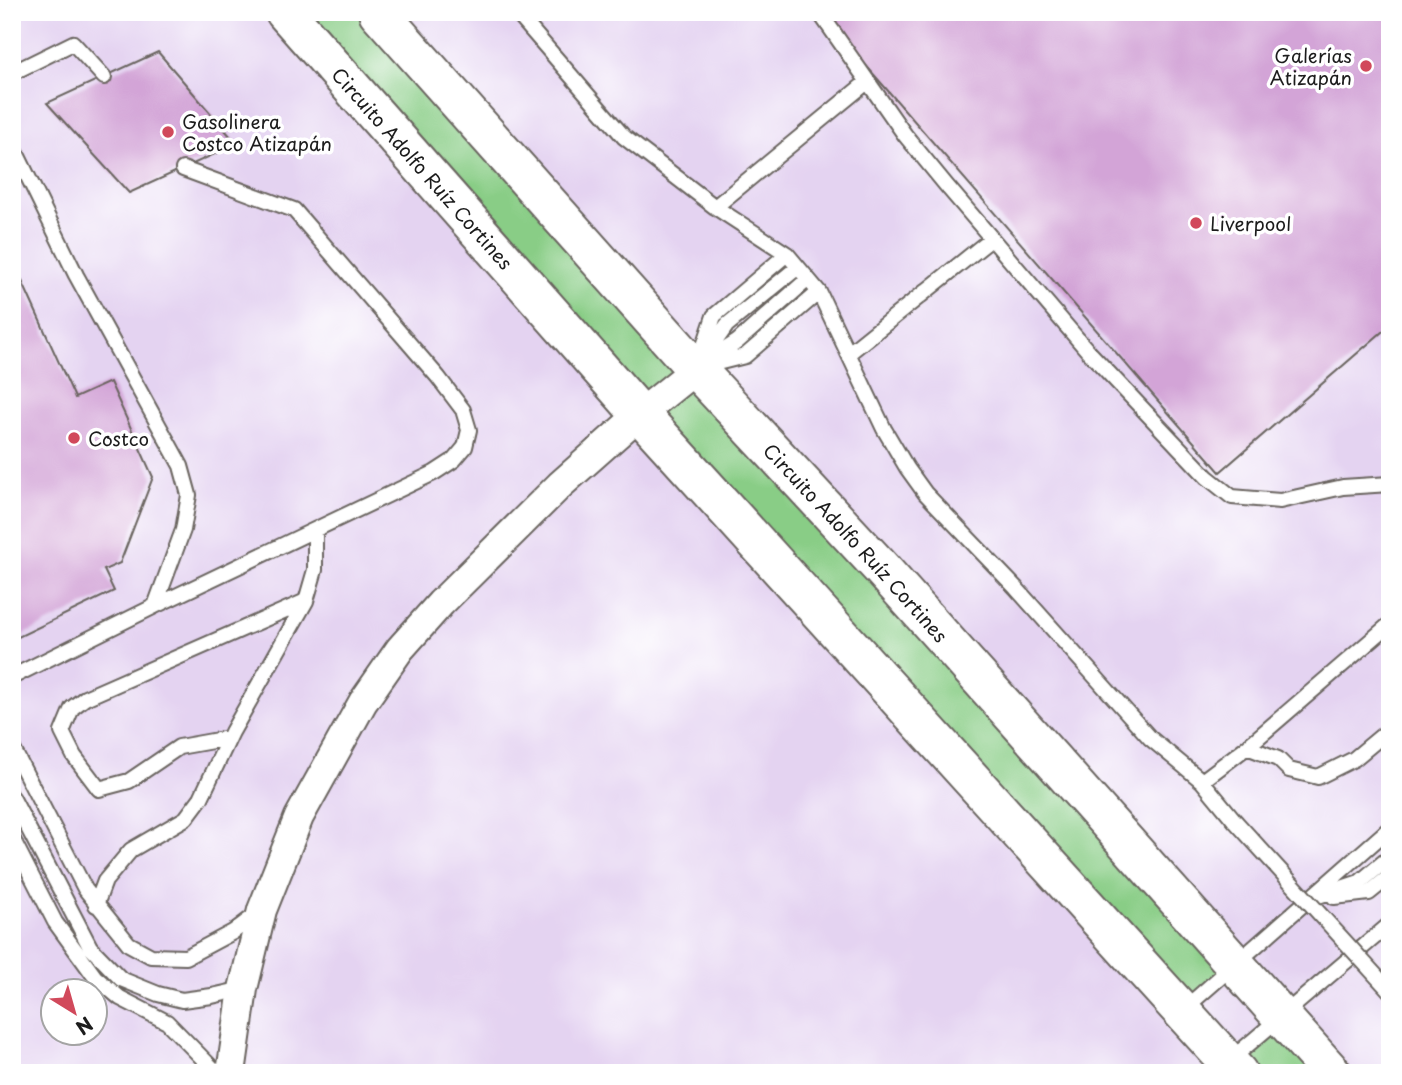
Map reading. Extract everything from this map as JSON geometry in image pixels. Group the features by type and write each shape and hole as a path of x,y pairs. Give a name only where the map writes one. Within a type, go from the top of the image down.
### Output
{"main road":[{"name":"Circuito Adolfo Ruíz Cortines","path":"285,12 640,414 1233,1067"},
{"name":"Circuito Adolfo Ruíz Cortines","path":"378,12 696,369 882,569 1332,1073"}],"street":[{"path":"231,1073 243,989 262,910 299,817 363,702 400,649 441,603 560,485 640,414 696,369"}],"lane":[{"path":"516,12 624,137 715,207 787,254 819,292 884,429 925,493 1016,588 1150,738 1202,781 1390,991"},
{"path":"823,12 822,16 905,135 991,239 1087,350 1182,452 1232,497 1280,501 1343,487 1390,484"},
{"path":"12,73 73,43 104,77"},
{"path":"715,207 867,82"},
{"path":"12,144 76,275 181,466 189,495 183,530 155,606"},
{"path":"12,677 434,473 454,460 466,447 469,430 463,410 438,377 294,210 183,169"},
{"path":"849,353 991,239"},
{"path":"696,369 714,316 787,254"},
{"path":"696,369 727,325 798,267"},
{"path":"696,369 737,342 808,279"},
{"path":"696,369 745,356 819,292"},
{"path":"96,905 105,881 131,850 186,818 201,798 229,738 306,601 315,570 315,530"},
{"path":"229,738 179,747 129,781 99,789 74,756 62,732 72,708 85,698 306,601"},
{"path":"1202,781 1247,747 1390,624"},
{"path":"1247,747 1278,759 1289,770 1318,777 1354,759 1390,729"},
{"path":"12,747 85,889 129,944 151,956 186,957 207,948 262,910"},
{"path":"12,797 90,947 121,979 158,994 182,1000 243,989"},
{"path":"1182,1012 1390,828"},
{"path":"12,838 55,922 95,977 120,998 167,1022 217,1073"},
{"path":"1309,899 1360,883 1390,857"},
{"path":"1309,899 1369,893 1390,876"},
{"path":"1233,1067 1282,1016 1390,924"}],"shaded area":[{"path":"12,12 1390,12 1390,1073 12,1073"}],"green space":[{"path":"285,12 378,12 1234,964 1182,1012"},
{"path":"1282,1016 1332,1073 1238,1073 1228,1062"}],"building":[{"name":"Liverpool","path":"841,12 1390,12 1390,325 1220,472 829,23"},
{"path":"158,52 237,144 129,193 47,103"},
{"name":"Costco","path":"12,259 75,398 110,382 153,477 120,563 104,570 114,591 12,640"}],"place":[{"name":"Galerías Atizapán","path":"1366,66"},
{"name":"Gasolinera Costco Atizapán","path":"168,132"},
{"name":"Liverpool","path":"1196,223"},
{"name":"Costco","path":"74,438"}]}
